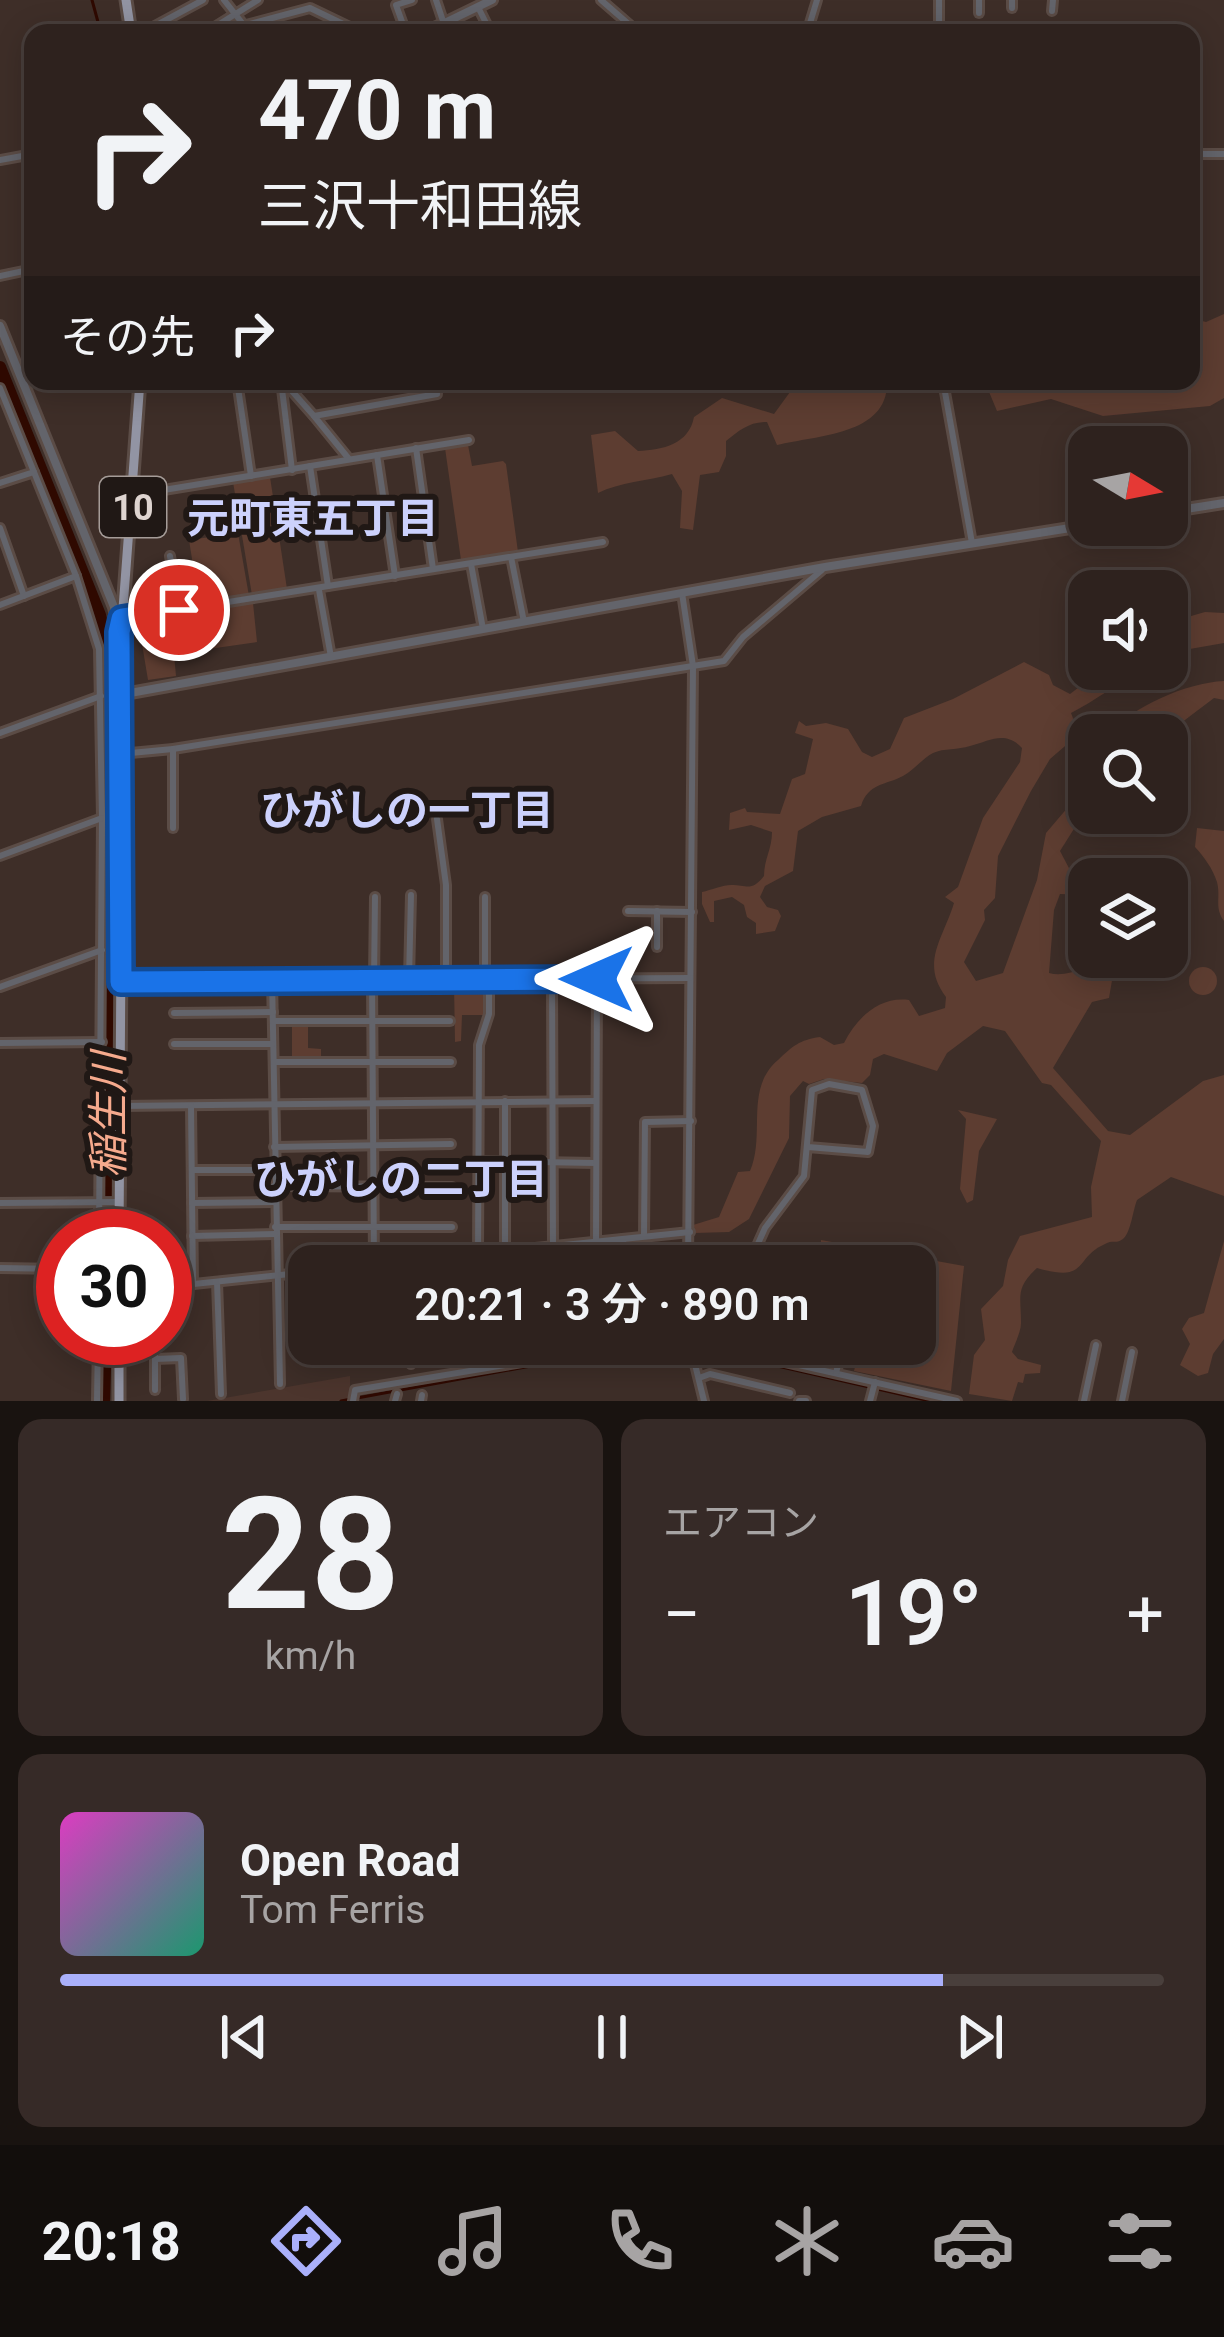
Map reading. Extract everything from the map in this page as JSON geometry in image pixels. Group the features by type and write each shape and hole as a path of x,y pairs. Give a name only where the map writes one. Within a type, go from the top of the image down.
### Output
{"main road":[{"name":"10","path":"110,1209 119,1106 121,982 119,632 140,390"},
{"path":"119,1365 119,1401"}],"street":[{"path":"159,24 203,0"},
{"path":"224,0 243,24"},
{"path":"221,24 258,0"},
{"path":"395,3 412,0"},
{"path":"451,24 492,0"},
{"path":"601,0 629,24"},
{"path":"979,0 979,13"},
{"path":"1052,11 1053,0"},
{"path":"478,7 486,24"},
{"path":"261,24 304,8 345,24"},
{"path":"335,19 336,24"},
{"name":"10","path":"0,326 24,385"},
{"path":"0,388 97,637 106,1209"},
{"name":"10","path":"26,390 114,607 119,632"},
{"path":"238,390 251,476"},
{"path":"283,390 292,470"},
{"path":"290,390 349,459"},
{"path":"314,416 437,394 437,390"},
{"path":"945,390 972,544"},
{"path":"134,495 469,440"},
{"path":"416,448 433,569"},
{"path":"377,455 395,576"},
{"path":"310,466 331,657"},
{"path":"0,483 34,472"},
{"path":"1188,509 1224,503"},
{"path":"0,528 24,596"},
{"path":"118,695 825,567 1068,528"},
{"path":"122,619 603,542"},
{"path":"170,556 179,610"},
{"path":"511,557 524,622"},
{"path":"471,564 483,629"},
{"path":"119,754 724,661 743,637 825,567"},
{"path":"0,605 76,576"},
{"path":"682,593 693,666 689,1245"},
{"path":"0,733 101,696"},
{"path":"172,828 173,749"},
{"path":"0,856 102,818"},
{"path":"437,819 446,885 446,978"},
{"path":"409,979 411,895"},
{"path":"374,1245 375,897"},
{"path":"478,1245 479,1045 489,1014 485,897"},
{"path":"628,911 692,912"},
{"path":"656,947 657,911"},
{"path":"0,987 102,950"},
{"path":"121,982 690,978"},
{"path":"272,979 280,1384"},
{"path":"552,979 553,1245"},
{"path":"596,1242 597,979"},
{"path":"173,1013 450,1021"},
{"path":"0,1043 102,1042"},
{"path":"174,1044 273,1045"},
{"path":"273,1062 451,1061"},
{"path":"757,1245 804,1176 812,1090 830,1084 862,1090 873,1126 868,1152 808,1148"},
{"path":"505,1101 505,1245"},
{"path":"119,1106 596,1101"},
{"path":"191,1106 192,1209"},
{"path":"644,1236 645,1122 691,1121"},
{"path":"274,1147 451,1144"},
{"path":"478,1162 596,1162"},
{"path":"192,1170 274,1170"},
{"path":"274,1186 452,1186"},
{"path":"192,1203 274,1202"},
{"path":"0,1203 108,1203"},
{"path":"288,1274 193,1284 192,1236 452,1227"},
{"path":"566,1245 690,1232"},
{"path":"623,1239 623,1245"},
{"path":"0,1268 36,1269"},
{"path":"217,1282 221,1394"},
{"path":"1084,1401 1096,1345"},
{"path":"1122,1401 1132,1352"},
{"path":"97,1401 98,1365"},
{"path":"155,1365 155,1390"},
{"path":"182,1365 184,1399"},
{"path":"353,1401 356,1390 505,1365"},
{"path":"696,1365 704,1401"},
{"path":"802,1365 874,1386 957,1401"},
{"path":"836,1373 838,1365"},
{"path":"700,1378 710,1375 790,1393"},
{"path":"870,1401 874,1386"}],"shaded area":[{"path":"1224,314 1224,398 1210,406 1103,416 1051,399 997,411 988,390 1200,390 1200,320"},
{"path":"791,390 886,390 876,412 848,430 777,445 767,422 761,422 731,437 719,472 700,475 693,530 680,528 682,491 672,474 598,493 591,435 615,431 638,451 665,447 687,434 694,417 722,398 774,414"},
{"path":"468,445 472,466 506,464 518,552 461,560 445,448"},
{"path":"270,477 287,589 252,595 233,482"},
{"path":"238,533 249,596 199,603 189,540"},
{"path":"253,603 257,642 174,654 176,676 148,680 138,620"},
{"path":"1224,613 1224,643 1188,649 1188,617"},
{"path":"1024,662 1049,675 1053,685 1070,694 1109,690 1068,714 1068,743 1050,759 998,856 995,898 984,910 985,920 964,962 976,981 1003,973 1037,880 1046,833 1068,807 1071,834 1060,851 1068,866 1068,894 1060,894 1054,910 1049,973 1112,978 1109,998 1092,1002 1053,1068 1108,1131 1130,1135 1203,1081 1224,1075 1224,1196 1171,1177 1137,1200 1124,1238 1095,1250 1073,1271 1037,1268 1022,1287 1021,1326 1012,1352 1018,1359 1041,1365 1040,1373 1025,1374 1012,1401 969,1394 974,1355 985,1340 981,1309 1003,1286 1008,1260 1020,1236 1092,1217 1091,1187 1101,1141 1051,1085 1042,1083 1005,1031 983,1026 947,1053 937,1071 884,1054 873,1059 870,1075 862,1083 803,1081 790,1096 789,1138 749,1219 729,1232 695,1233 693,1225 719,1217 738,1172 750,1171 762,1084 788,1051 820,1037 834,1045 844,1043 863,1017 888,1001 909,1000 919,1016 945,1008 934,962 954,903 945,897 958,887 983,818 1020,762 1022,748 1010,739 997,738 933,753 903,776 873,789 861,806 822,817 798,831 793,871 765,886 760,897 781,916 775,931 756,934 756,923 732,897 714,901 714,922 702,904 702,892 728,885 752,886 764,876 772,832 751,825 729,830 730,813 745,808 747,812 780,814 792,779 805,774 813,739 795,733 799,721 806,726 826,723 848,729 862,752 872,757 890,749 904,718"},
{"path":"1224,681 1224,700 1214,698 1188,718 1188,714 1133,714 1161,698"},
{"path":"1197,828 1224,831 1224,921 1215,877 1195,847"},
{"path":"1203,967 1213,971 1217,981 1213,991 1203,995 1193,991 1189,981 1193,971"},
{"path":"454,984 486,985 485,1015 462,1015 461,1041 455,1042"},
{"path":"292,1023 308,1023 308,1048 321,1049 321,1058 292,1058"},
{"path":"958,1110 997,1119 979,1151 973,1200 967,1203 960,1189 966,1119"},
{"path":"1224,1241 1224,1339 1208,1373 1198,1376 1180,1365 1190,1344 1182,1329 1189,1318 1204,1313"},
{"path":"936,1261 964,1266 951,1391 854,1371 856,1365 936,1365"},
{"path":"623,1365 681,1365 676,1368"},
{"path":"350,1376 350,1401 207,1401"}],"waterway":[{"path":"92,0 99,24"},
{"name":"稲生川","path":"0,367 100,615 110,663 108,1209"},
{"name":"稲生川","path":"104,1401 105,1365"},
{"path":"341,1401 536,1365"},
{"path":"773,1365 930,1401"}],"district":[{"name":"元町東五丁目","path":"313,518"},
{"name":"ひがしの一丁目","path":"407,810"},
{"name":"ひがしの二丁目","path":"401,1179"}],"route":[{"path":"179,610 122,619 119,632 121,982 597,979"}]}
